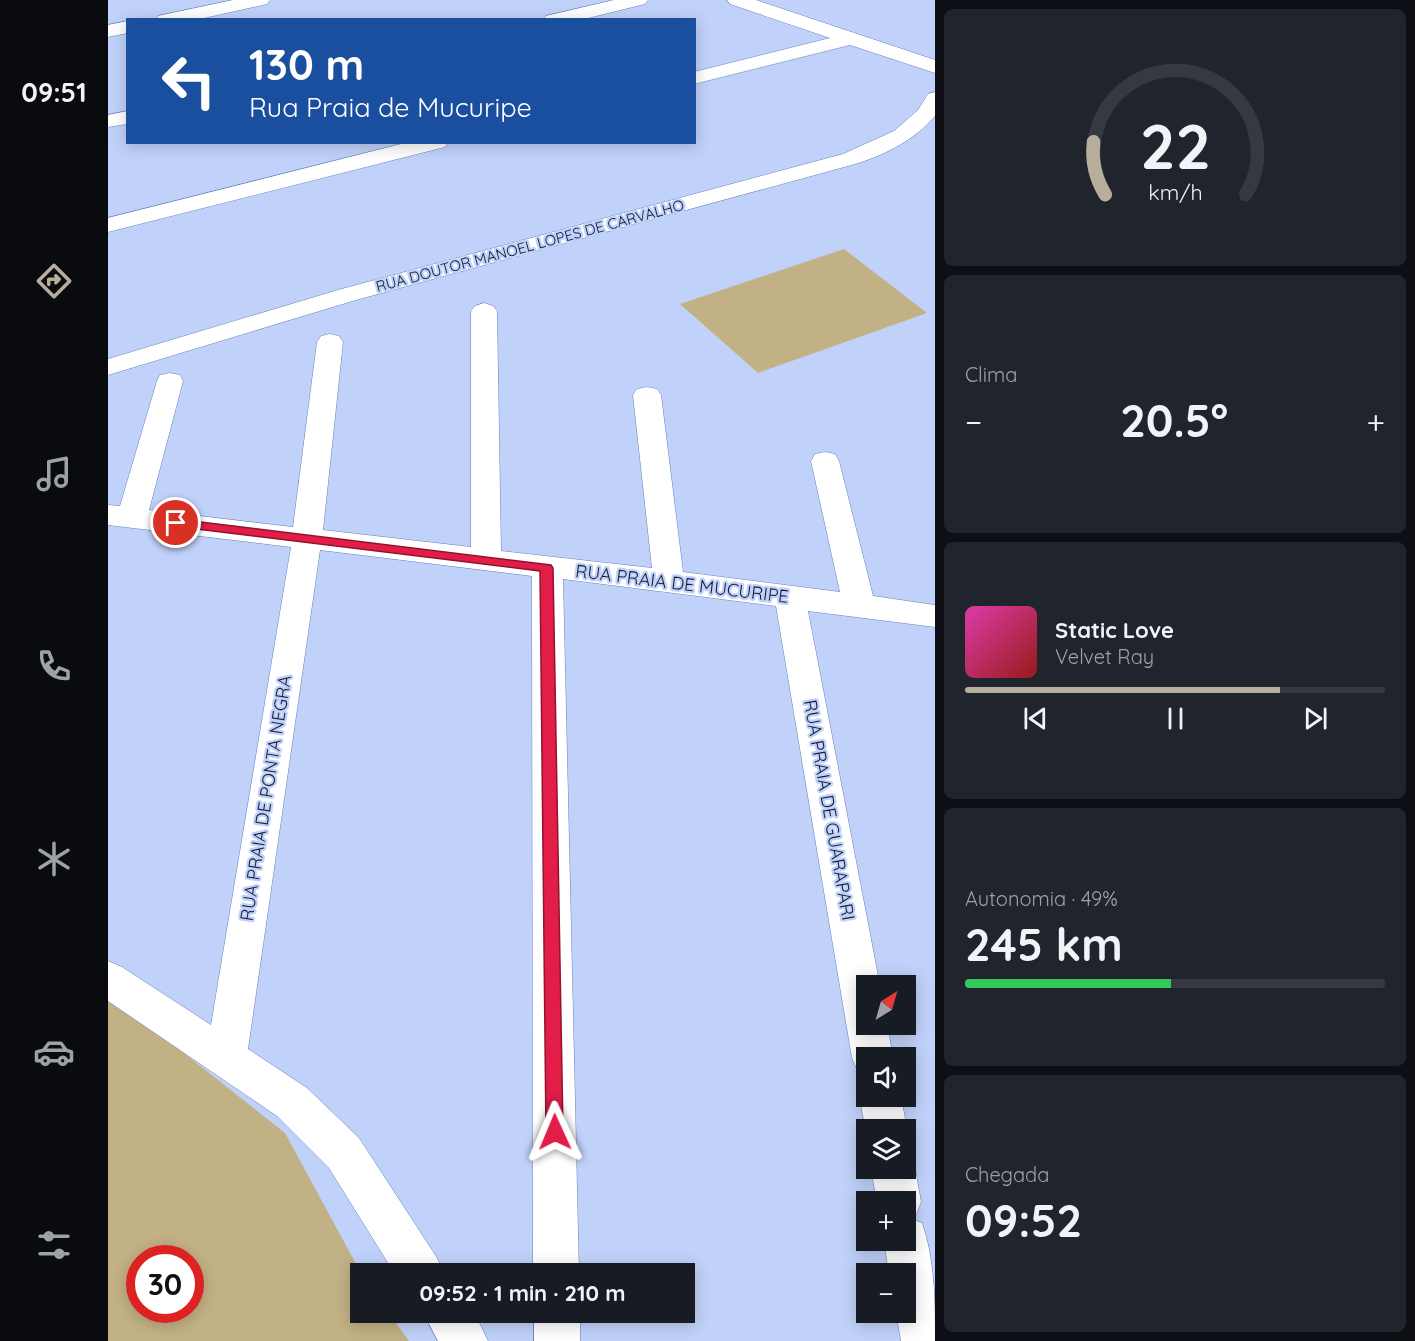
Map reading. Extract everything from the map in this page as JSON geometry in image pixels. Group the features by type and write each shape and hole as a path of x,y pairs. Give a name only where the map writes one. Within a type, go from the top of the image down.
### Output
{"street":[{"path":"171,18 207,6 260,0"},
{"path":"562,18 638,0"},
{"path":"737,0 935,67"},
{"path":"108,31 126,27"},
{"path":"696,77 849,39"},
{"name":"RUA DOUTOR MANOEL LOPES DE CARVALHO","path":"108,367 347,295 819,169 877,150 924,117 935,98"},
{"path":"108,121 126,117"},
{"path":"108,225 429,144"},
{"path":"484,311 486,560"},
{"name":"RUA PRAIA DE PONTA NEGRA","path":"226,1057 306,540 330,342"},
{"path":"120,516 170,381"},
{"path":"647,395 669,581"},
{"path":"825,461 859,605"},
{"name":"RUA PRAIA DE MUCURIPE","path":"120,516 306,540 669,581 935,616"},
{"path":"547,568 556,1263"},
{"name":"RUA PRAIA DE GUARAPARI","path":"790,597 858,975"},
{"path":"108,979 292,1102 344,1153 414,1263"},
{"path":"908,1251 924,1341"},
{"path":"453,1323 465,1341"},
{"path":"557,1323 557,1341"}],"shaded area":[{"path":"844,249 927,313 758,373 680,304"},
{"path":"108,993 285,1133 356,1263 350,1263 350,1323 396,1323 409,1341 108,1341"}],"route":[{"path":"176,523 547,568 555,1132"}]}
